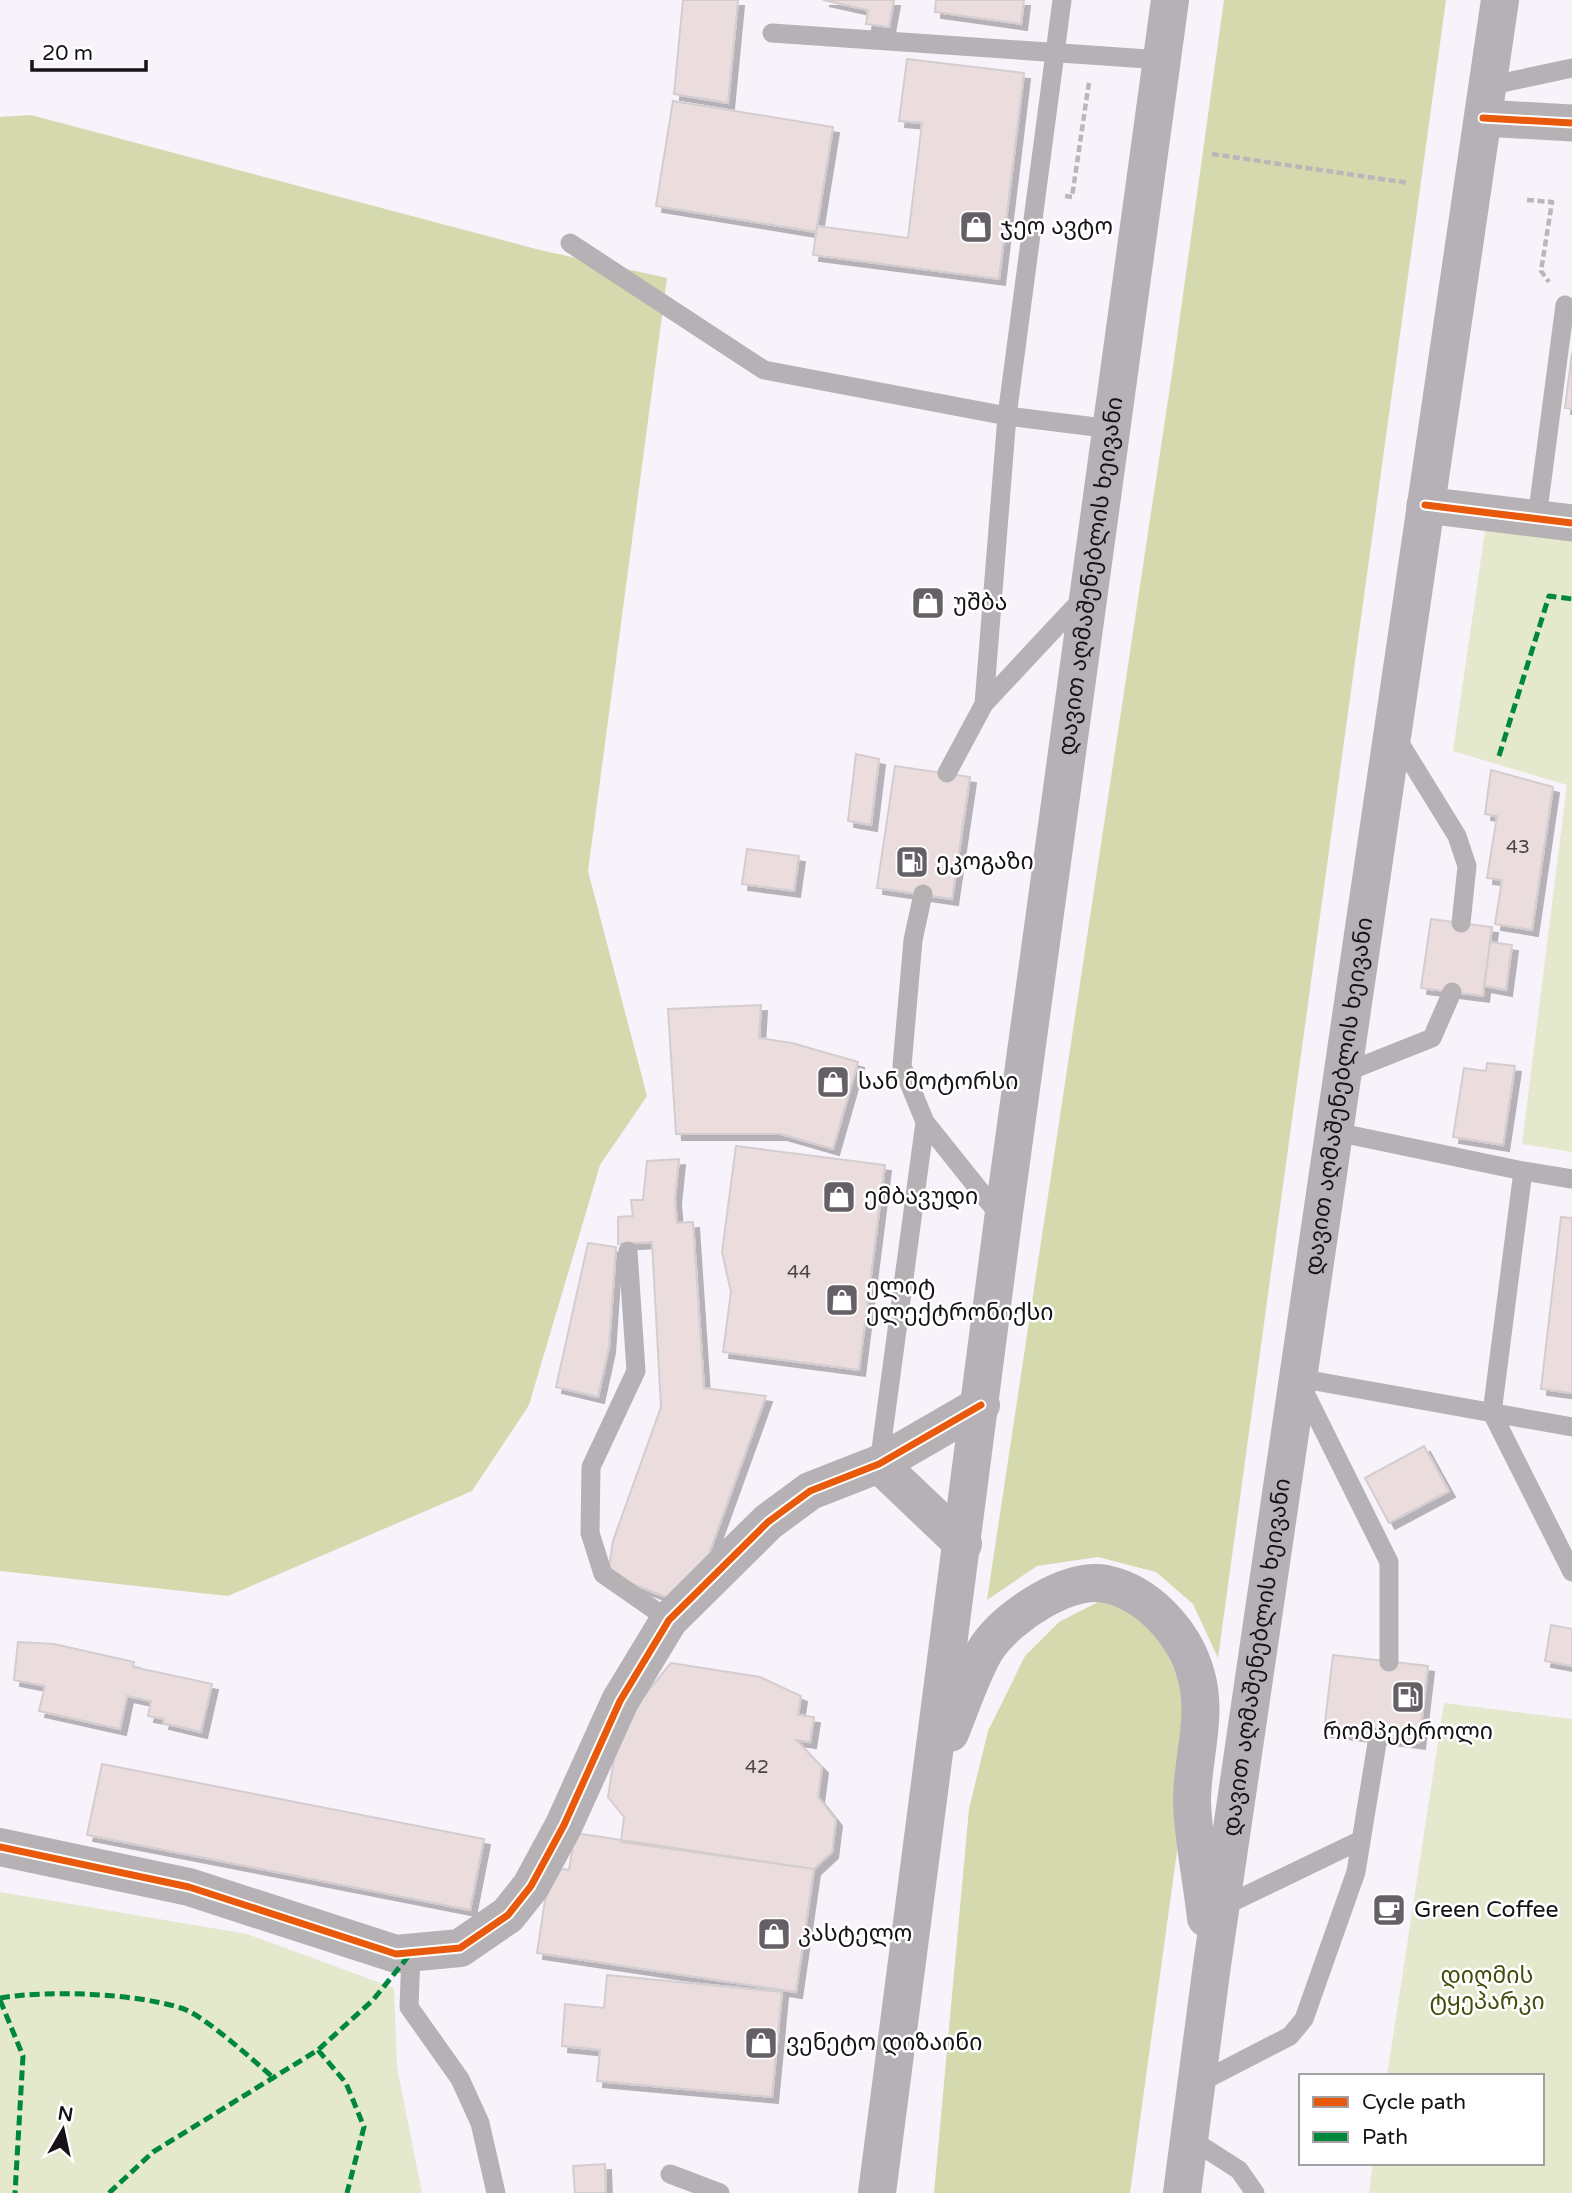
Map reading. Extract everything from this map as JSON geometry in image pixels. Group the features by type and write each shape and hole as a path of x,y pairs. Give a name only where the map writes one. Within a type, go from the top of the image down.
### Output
{"highway":[{"name":"დავით აღმაშენებლის ხეივანი","path":"877,2193 1003,1220 1170,0"},
{"name":"დავით აღმაშენებლის ხეივანი","path":"1182,2193 1212,1965 1500,0"},
{"path":"932,1774 988,1646 1018,1616 1050,1596 1076,1586 1104,1584 1139,1599 1167,1622 1183,1643 1196,1675 1201,1711 1192,1802 1212,1965"}],"street":[{"path":"1485,102 1572,123"},
{"path":"1424,505 1572,523"},
{"path":"0,1847 189,1887 396,1954 460,1948 508,1915 531,1886 564,1825 620,1701 669,1620 768,1521 810,1491 879,1464 981,1405"},
{"path":"879,1464 962,1544"}],"lane":[{"path":"984,704 1007,416 1062,0"},
{"path":"772,33 1162,60"},
{"path":"1485,102 1572,68"},
{"path":"570,243 764,370 1007,416 1112,429"},
{"path":"1537,518 1565,304"},
{"path":"947,773 984,704 1090,591"},
{"path":"1392,731 1457,836 1467,866 1461,923"},
{"path":"923,894 913,940 902,1066 925,1122 1003,1220"},
{"path":"1344,1073 1432,1038 1452,992"},
{"path":"879,1464 925,1122"},
{"path":"1336,1132 1572,1179"},
{"path":"1523,1171 1492,1413 1572,1572"},
{"path":"628,1251 635,1371 591,1467 590,1533 603,1574 669,1620"},
{"path":"1298,1378 1572,1427"},
{"path":"1298,1378 1389,1562 1389,1662"},
{"path":"1196,2084 1290,2036 1304,2019 1356,1872 1378,1737"},
{"path":"1222,1907 1362,1840"},
{"path":"411,1953 408,2007 460,2079 480,2123 496,2193"},
{"path":"1189,2137 1239,2170 1255,2193"},
{"path":"670,2174 720,2193"}],"path":[{"path":"1072,197 1090,73"},
{"path":"1212,155 1409,183"},
{"path":"1527,200 1552,202 1541,271"}],"green space":[{"path":"1224,0 1446,0 1218,1658 1193,1604 1156,1572 1098,1557 1037,1566 987,1600 1173,367"},
{"path":"31,115 540,250 667,278 588,871 647,1096 600,1165 529,1405 472,1491 228,1596 0,1571 0,117"},
{"path":"1486,524 1572,537 1572,1152 1522,1144 1567,785 1453,751"},
{"path":"1100,1601 1151,1618 1190,1705 1182,1815 1130,2193 934,2193 969,1809 988,1731 1025,1656 1059,1622"},
{"name":"დიღმის ტყეპარკი","path":"1444,1703 1572,1719 1572,2193 1369,2193 1373,2165 1544,2165 1544,2074 1387,2074"},
{"path":"0,1892 247,1934 394,1988 397,2067 422,2193 0,2193"}],"building":[{"path":"683,0 738,0 728,103 674,94"},
{"path":"823,0 894,0 889,27 866,24 868,10"},
{"path":"936,0 1024,0 1021,24 935,12"},
{"path":"907,59 1024,73 999,279 813,255 817,226 908,238 922,123 899,121"},
{"path":"673,101 833,127 816,232 656,206"},
{"path":"1572,353 1572,409 1565,408"},
{"path":"856,754 879,759 871,825 848,821"},
{"path":"895,766 970,777 952,899 877,888"},
{"path":"1491,770 1553,787 1532,930 1495,924 1502,880 1487,878 1497,816 1485,814"},
{"path":"747,849 799,856 794,891 742,884"},
{"path":"1431,919 1492,927 1483,996 1421,988"},
{"path":"1490,942 1512,945 1506,990 1484,986"},
{"path":"761,1005 759,1038 792,1043 858,1062 833,1149 781,1134 676,1134 668,1009"},
{"path":"1487,1063 1515,1066 1503,1145 1453,1137 1464,1068 1486,1071"},
{"path":"736,1146 885,1165 859,1370 723,1352 731,1292 722,1252"},
{"path":"679,1159 675,1199 677,1223 693,1222 704,1388 766,1396 709,1554 668,1598 608,1574 613,1541 661,1407 652,1242 618,1244 618,1217 633,1216 631,1200 643,1200 647,1161"},
{"path":"1561,1217 1572,1218 1572,1393 1541,1389"},
{"path":"588,1243 616,1247 609,1347 598,1397 556,1387"},
{"path":"1424,1446 1449,1491 1389,1523 1365,1478"},
{"path":"1551,1625 1572,1629 1572,1666 1545,1661"},
{"path":"18,1642 54,1644 134,1662 133,1667 212,1684 201,1732 163,1723 164,1719 148,1716 151,1701 127,1696 120,1729 39,1711 45,1686 14,1680"},
{"path":"1333,1655 1428,1666 1419,1743 1324,1731"},
{"path":"671,1663 760,1677 801,1696 798,1715 814,1717 810,1742 796,1740 822,1767 818,1797 836,1820 832,1852 814,1869 621,1842 624,1817 608,1797 619,1726"},
{"path":"102,1764 484,1839 470,1910 87,1835"},
{"path":"575,1833 814,1869 796,1992 537,1953 550,1867 569,1870"},
{"path":"607,1975 782,1992 772,2097 597,2081 600,2050 562,2046 565,2004 604,2008"},
{"path":"605,2164 606,2193 575,2193 573,2166"}],"marked path":[{"path":"1499,756 1549,596 1572,599"},
{"path":"109,2193 153,2152 318,2050 373,2000 411,1953"},
{"path":"0,1998 42,1994 91,1994 139,1999 181,2008 202,2019 275,2079"},
{"path":"0,2000 23,2056 15,2193"},
{"path":"318,2050 346,2083 364,2127 347,2193"}],"cycle path":[{"path":"1483,118 1572,123"},
{"path":"1425,505 1572,523"},
{"path":"0,1847 189,1887 396,1954 460,1948 508,1915 531,1886 564,1825 620,1701 669,1620 768,1522 810,1491 879,1464 981,1405"}],"place":[{"name":"ჯეო ავტო","path":"976,227"},
{"name":"უშბა","path":"928,603"},
{"name":"ეკოგაზი","path":"912,862"},
{"name":"სან მოტორსი","path":"833,1082"},
{"name":"ემბავუდი","path":"839,1197"},
{"name":"ელიტ ელექტრონიქსი","path":"842,1300"},
{"name":"რომპეტროლი","path":"1408,1697"},
{"name":"Green Coffee","path":"1389,1910"},
{"name":"კასტელო","path":"774,1934"},
{"name":"ვენეტო დიზაინი","path":"761,2043"}]}
